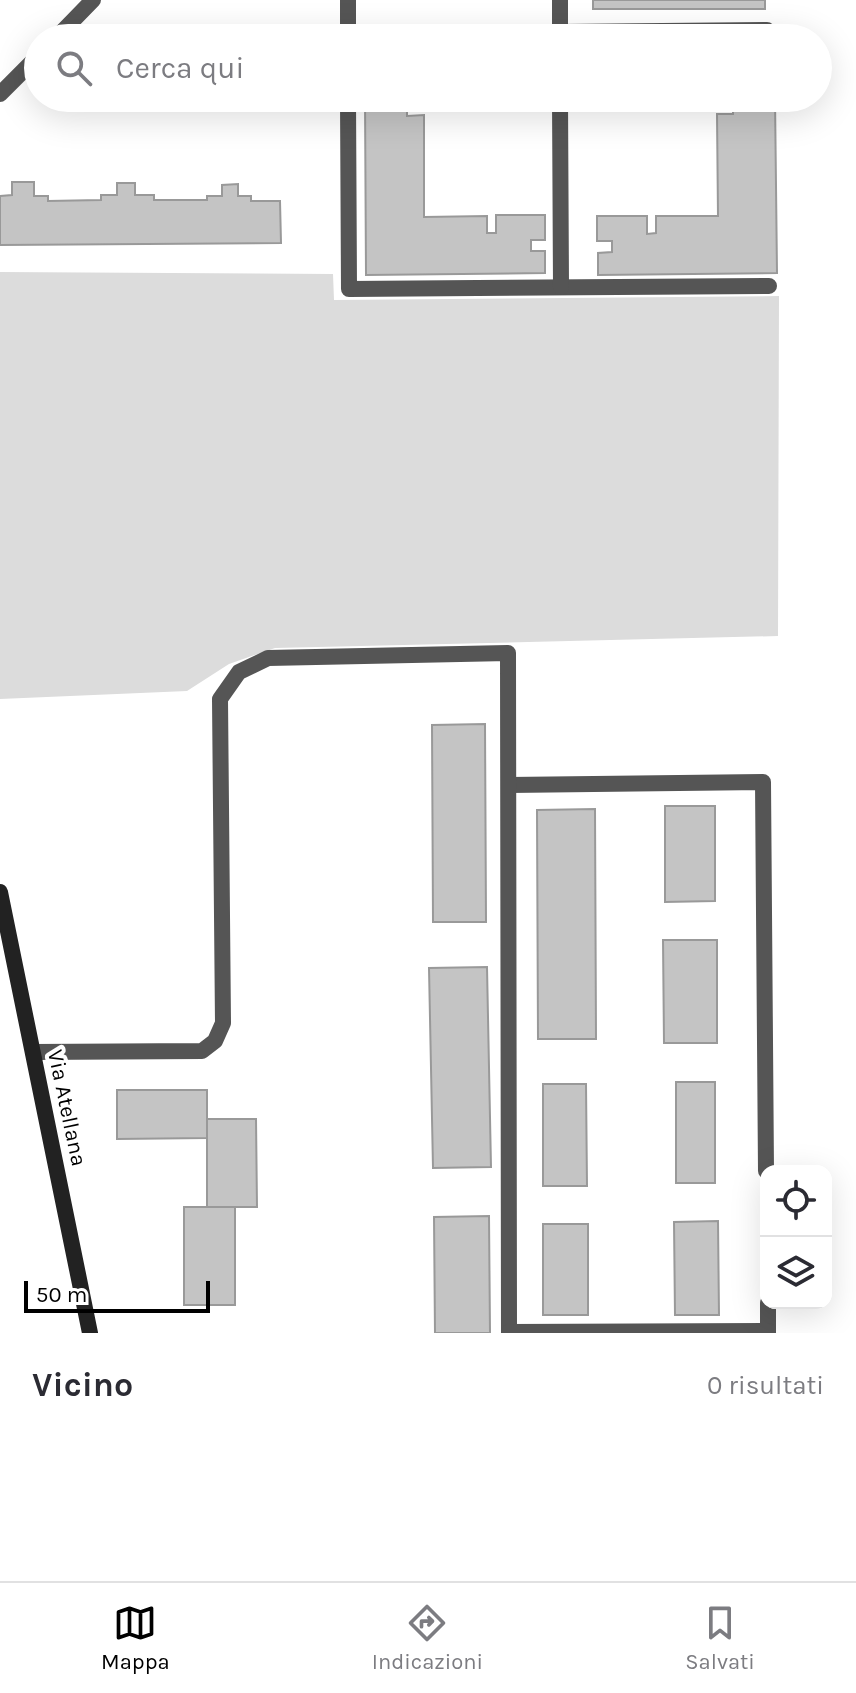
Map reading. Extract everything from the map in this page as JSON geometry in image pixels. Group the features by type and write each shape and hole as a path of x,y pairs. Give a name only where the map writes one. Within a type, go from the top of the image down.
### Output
{"main road":[{"name":"Via Atellana","path":"0,892 90,1333"}],"street":[{"path":"70,24 93,0"},
{"path":"348,0 348,24"},
{"path":"560,0 560,24"},
{"path":"0,94 24,70"},
{"path":"348,112 349,289 769,286"},
{"path":"560,112 561,287"},
{"path":"33,1052 202,1051 215,1041 223,1023 220,699 239,672 268,658 508,653 509,1332 768,1332 768,1309"},
{"path":"509,785 763,782 766,1165"}],"shaded area":[{"path":"0,272 333,274 334,300 779,296 778,636 275,648 229,664 187,691 0,699"}],"building":[{"path":"593,0 765,0 765,9 593,9"},
{"path":"365,112 424,115 424,217 487,216 487,233 496,233 496,215 545,215 545,240 531,240 531,251 545,251 545,273 366,275"},
{"path":"775,112 777,273 598,275 598,253 612,252 612,241 597,241 597,216 647,216 647,234 656,233 656,216 718,216 717,114"},
{"path":"12,182 34,182 34,196 48,196 48,201 101,200 101,195 117,195 117,183 135,183 135,195 154,195 154,200 207,200 207,196 222,196 222,185 238,184 238,196 251,196 251,201 280,201 281,243 0,245 0,196 12,195"},
{"path":"485,724 486,922 433,922 432,725"},
{"path":"665,806 715,806 715,901 665,902"},
{"path":"595,809 596,1039 538,1039 537,810"},
{"path":"663,940 717,940 717,1043 664,1043"},
{"path":"487,967 491,1167 433,1168 429,968"},
{"path":"676,1082 715,1082 715,1183 676,1183"},
{"path":"543,1084 586,1084 587,1186 543,1186"},
{"path":"117,1090 207,1090 207,1138 117,1139"},
{"path":"207,1119 256,1119 257,1207 207,1207"},
{"path":"184,1207 235,1207 235,1305 184,1305"},
{"path":"489,1216 490,1333 435,1333 434,1217"},
{"path":"718,1221 719,1315 675,1315 674,1222"},
{"path":"543,1224 588,1224 588,1315 543,1315"}]}
